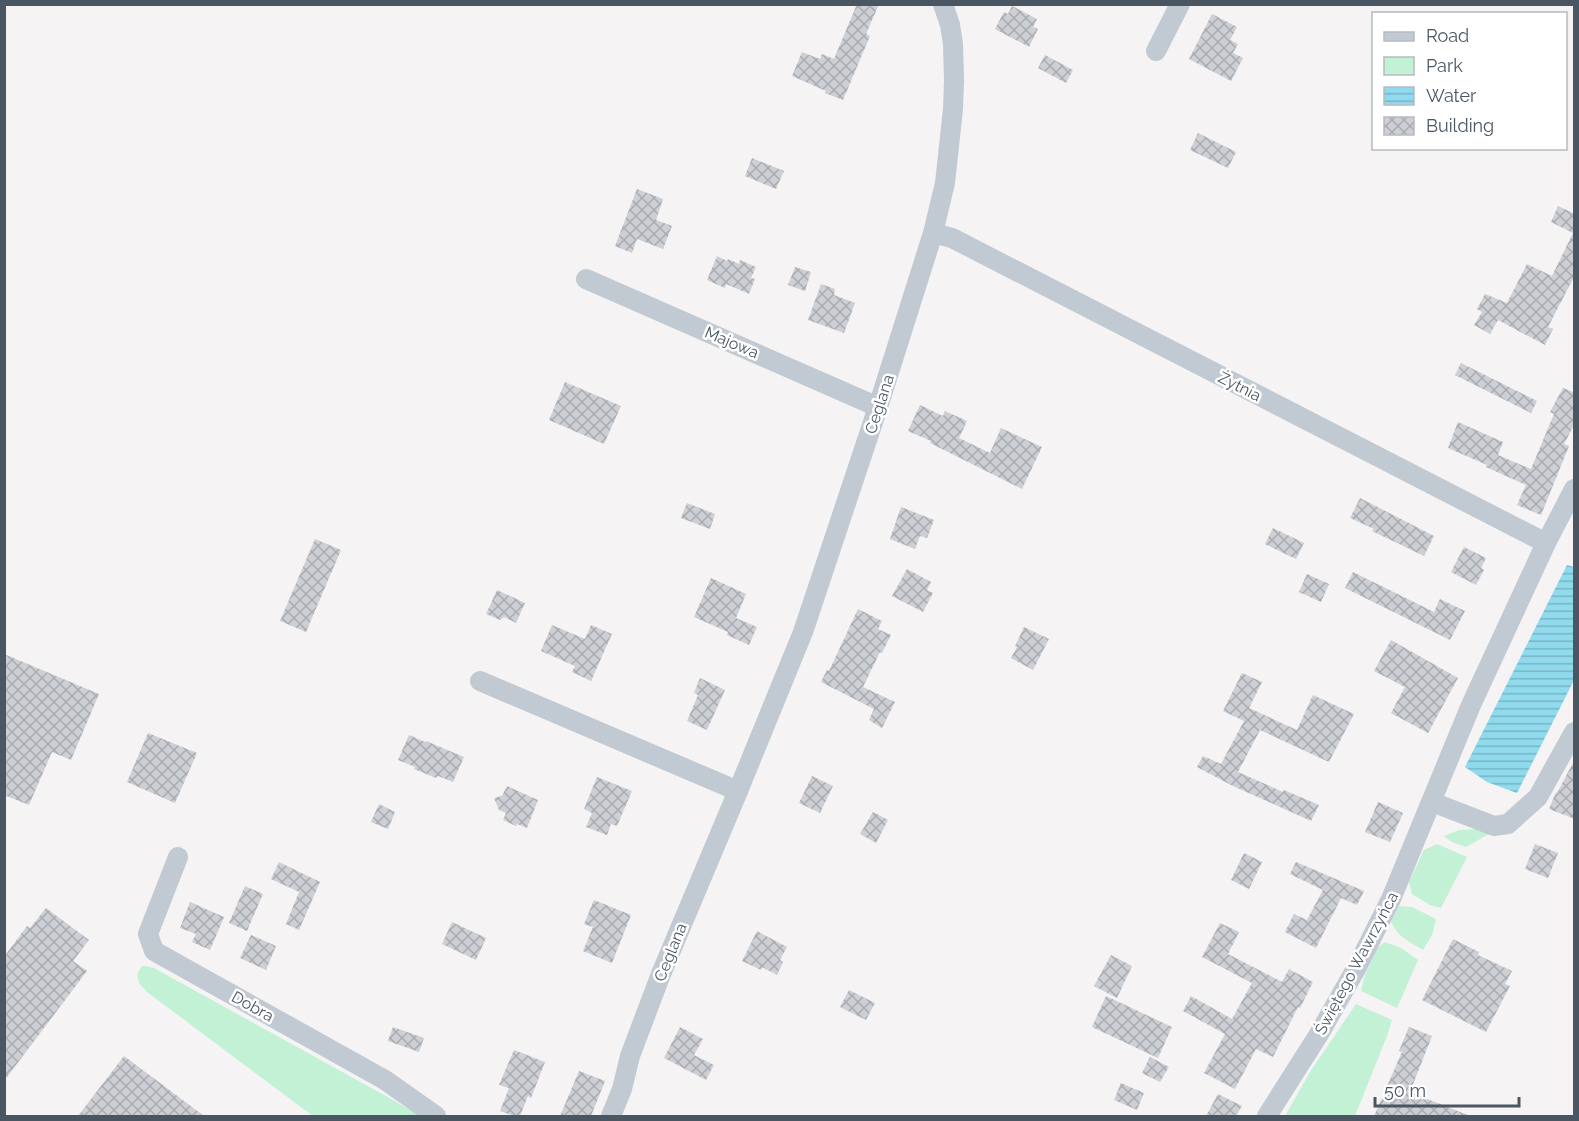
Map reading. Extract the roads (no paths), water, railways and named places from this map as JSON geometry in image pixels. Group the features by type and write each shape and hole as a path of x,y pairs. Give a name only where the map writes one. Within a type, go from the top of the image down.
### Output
{"street":[{"name":"Ceglana","path":"611,1116 660,974 803,632 933,233 945,183 953,109 953,44 943,4"},
{"path":"1156,51 1180,4"},
{"name":"Żytnia","path":"933,233 952,238 1546,543"},
{"name":"Majowa","path":"586,279 878,407"},
{"name":"Świętego Wawrzyńca","path":"1267,1116 1319,1034 1357,967 1391,899 1471,705 1546,543 1575,489"},
{"path":"480,681 738,791"},
{"path":"1432,802 1494,826 1508,824 1538,796 1575,732"},
{"name":"Dobra","path":"178,857 148,934 154,951 385,1080 436,1116"}],"water":[{"path":"1567,565 1574,567 1574,680 1517,793 1487,782 1465,767"}]}
